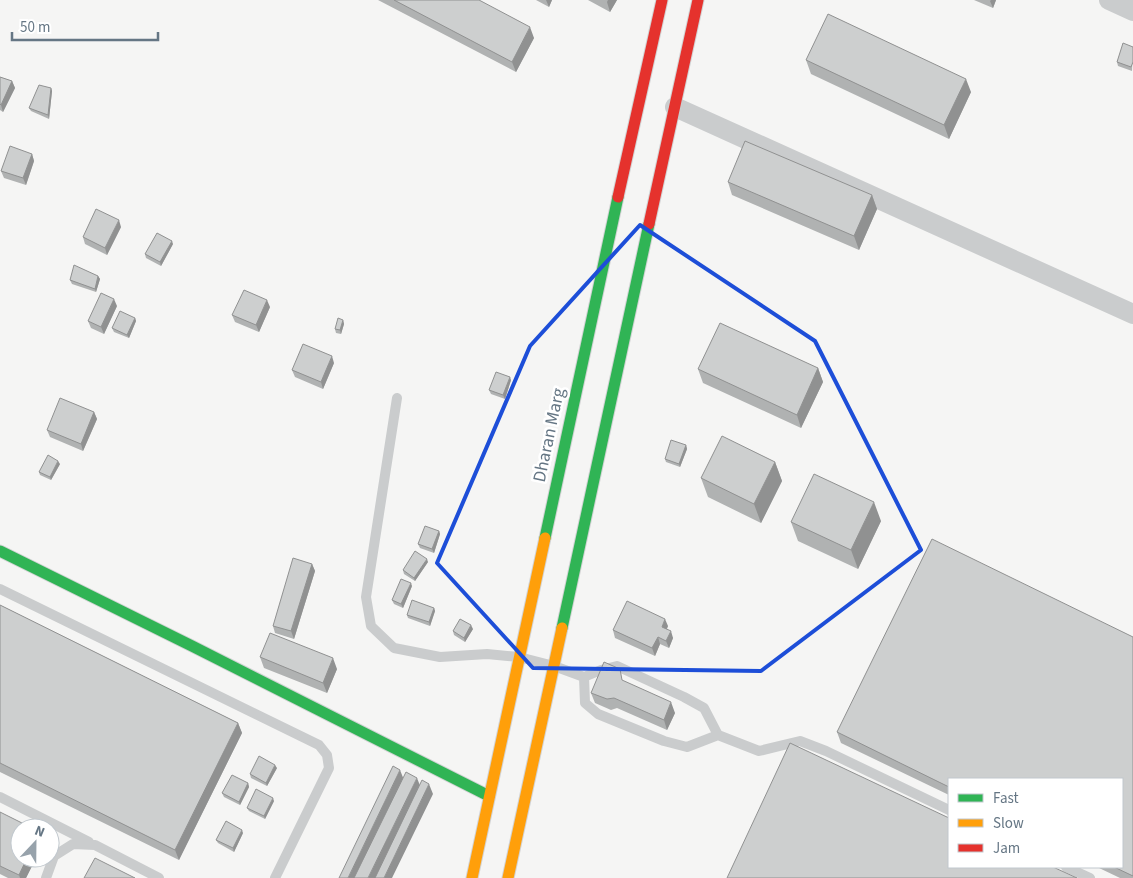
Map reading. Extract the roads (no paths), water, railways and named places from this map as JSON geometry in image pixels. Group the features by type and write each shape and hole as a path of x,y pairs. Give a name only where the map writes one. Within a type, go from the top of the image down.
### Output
{"main road":[{"name":"Dharan Marg","path":"472,878 607,244 662,0"},
{"path":"508,878 698,0"},
{"path":"0,552 192,646 489,796"}],"street":[{"path":"1109,0 1133,11"},
{"path":"675,107 1133,314"}],"lane":[{"path":"397,398 366,597 371,626 394,648 440,657 487,654 519,657 554,666 584,677 600,670 617,666 704,708 718,735"},
{"path":"0,589 319,745 327,755 329,768 275,878"},
{"path":"584,677 585,703 598,714 664,741 687,746 718,735 759,751 800,741 826,751 948,810"},
{"path":"0,797 159,878"},
{"path":"46,878 54,856 73,844 95,845"},
{"path":"1068,868 1090,878"}]}
